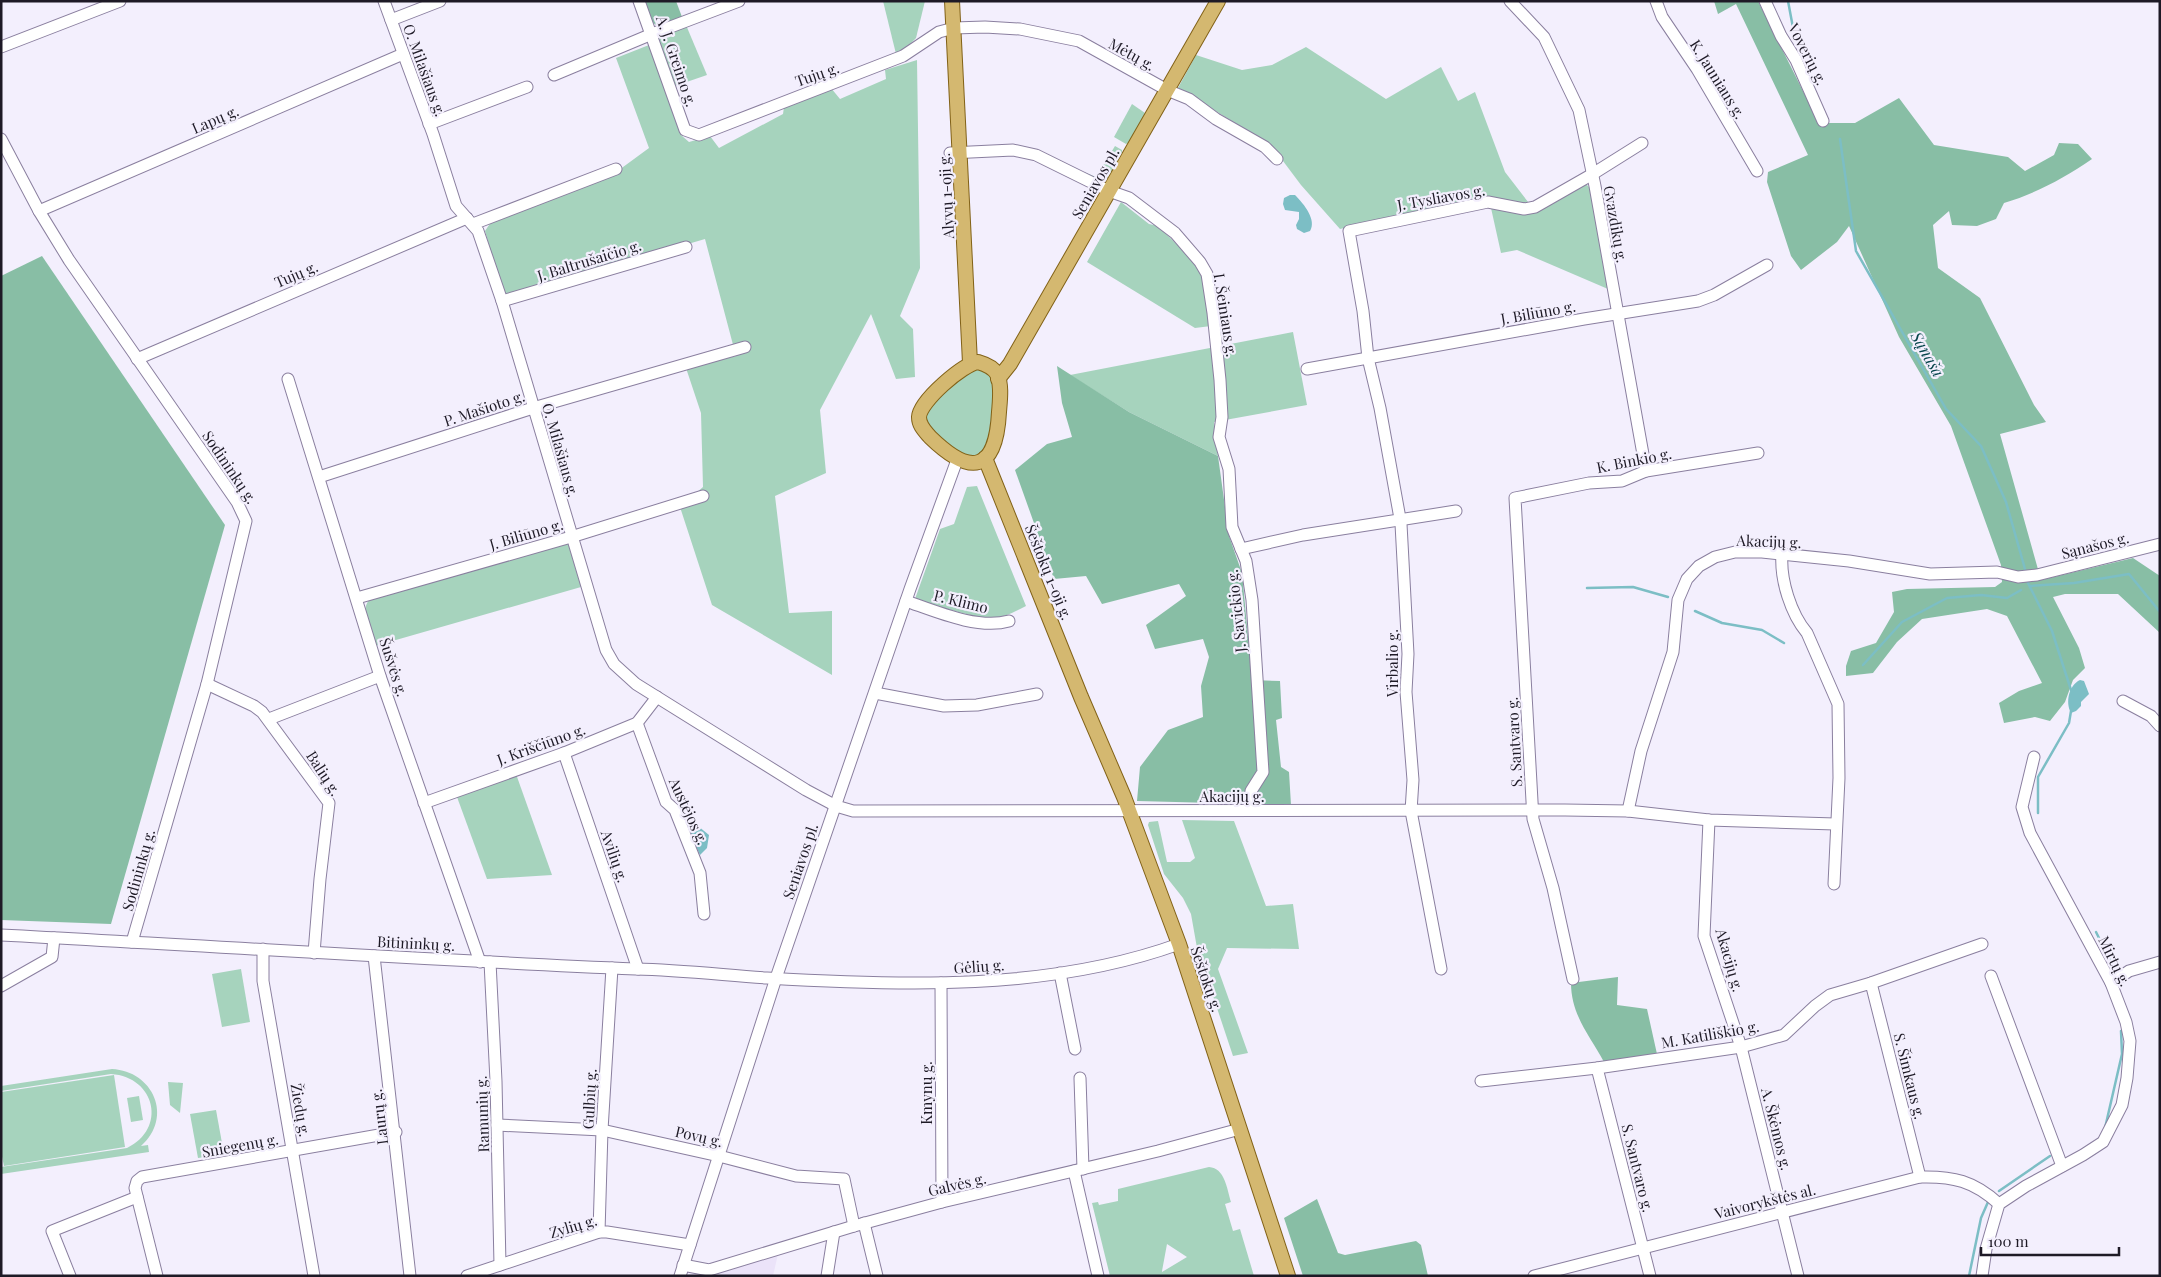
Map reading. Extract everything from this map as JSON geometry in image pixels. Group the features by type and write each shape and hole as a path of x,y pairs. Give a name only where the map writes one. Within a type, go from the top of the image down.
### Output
{"main road":[{"name":"Alyvų 1-oji g.","path":"952,1 955,153 970,363"},
{"name":"Seniavos pl.","path":"998,379 1010,364 1218,1"},
{"path":"978,362 990,366 996,371 998,379 1000,393 997,438 992,451 985,458 976,462 966,463 957,460 924,430 920,422 920,415 928,399 970,363 978,362"},
{"name":"Šeštokų 1-oji g.","path":"985,458 1081,698"},
{"name":"Šeštokų g.","path":"1081,698 1129,810 1179,944 1288,1276"}],"street":[{"name":"O. Milašiaus g.","path":"384,1 430,124 456,206 478,231 502,302 606,650 614,664 636,684 806,790 836,806"},
{"path":"390,20 440,1"},
{"name":"A. J. Greimo g.","path":"639,1 685,130"},
{"path":"554,75 652,34 739,1"},
{"name":"Gvazdikų g.","path":"1510,1 1544,37 1579,110 1591,175 1595,186 1646,472"},
{"name":"K. Jauniaus g.","path":"1656,1 1662,16 1697,69 1757,171"},
{"name":"Voverių g.","path":"1765,1 1796,60 1823,121"},
{"path":"1,47 113,2"},
{"name":"Mėtų g.","path":"954,28 1020,29 1079,41 1167,90 1190,99 1216,119 1266,147 1277,159"},
{"name":"Tujų g.","path":"685,130 700,135 793,98 856,76 903,56 940,32 954,28"},
{"name":"Lapų g.","path":"39,211 403,54"},
{"path":"430,124 527,87"},
{"name":"Sodininkų g.","path":"1,139 39,211 69,260 237,502 246,521 207,684 132,942"},
{"name":"J. Tysliavos g.","path":"1368,358 1363,311 1348,231 1488,202 1524,209 1535,207 1642,143"},
{"name":"I. Šeiniaus g.","path":"955,153 1013,150 1036,155 1110,191 1129,198 1161,221 1175,233 1200,262 1209,284 1220,380"},
{"name":"Tujų g.","path":"137,359 470,221 616,168"},
{"name":"J. Baltrušaičio g.","path":"502,302 686,247"},
{"name":"J. Biliūno g.","path":"1306,369 1618,313 1698,302 1767,265"},
{"name":"P. Mašioto g.","path":"319,477 533,408 745,347"},
{"name":"Virbalio g.","path":"1368,358 1380,408 1400,519 1408,654 1406,692 1413,780 1411,811 1442,969"},
{"name":"Šušvės g.","path":"288,379 380,676 424,803 485,962"},
{"name":"J. Savickio g.","path":"1220,380 1222,417 1219,436 1229,469 1232,527 1246,561 1252,600 1263,772 1251,791 1251,810"},
{"name":"K. Binkio g.","path":"1515,498 1589,483 1622,480 1646,472 1758,453"},
{"name":"Seniavos pl.","path":"681,1271 776,978 906,601 957,460"},
{"name":"J. Biliūno g.","path":"357,598 571,537 703,496"},
{"name":"S. Santvaro g.","path":"1515,498 1533,819 1553,888 1573,980"},
{"path":"1241,549 1303,535 1456,511"},
{"name":"Sąnašos g.","path":"2037,575 2160,544"},
{"name":"Akacijų g.","path":"1628,812 1641,751 1673,652 1678,600 1687,580 1699,566 1715,557 1735,552 1782,554 1849,561 1930,574 1997,572 2018,577 2037,575"},
{"path":"1782,554 1781,565 1792,606 1800,624 1807,633 1838,704 1839,778 1834,884"},
{"name":"P. Klimo","path":"906,601 950,616 976,622 990,624 1009,621"},
{"path":"269,719 380,676"},
{"name":"Balių g.","path":"207,684 254,706 269,719 329,803 314,953"},
{"path":"875,693 944,706 977,705 1037,694"},
{"path":"637,723 657,696"},
{"path":"2123,701 2151,716 2160,726"},
{"name":"J. Kriščiūno g.","path":"424,803 564,753 637,723"},
{"name":"Austėjos g.","path":"637,723 666,802 675,810 700,873 704,914"},
{"name":"Avilių g.","path":"564,753 638,968"},
{"name":"Mirtų g.","path":"2000,1204 2103,1142 2122,1105 2127,1078 2130,1041 2126,1022 2111,983 2030,833 2022,807 2034,757"},
{"name":"Akacijų g.","path":"836,806 853,811 1533,810 1628,812 1709,820 1836,824"},
{"name":"Akacijų g.","path":"1709,820 1704,936 1742,1047"},
{"name":"Bitininkų g.","path":"1,935 485,962 638,968 776,978"},
{"path":"1,986 52,957 54,938"},
{"name":"Gėlių g.","path":"776,978 941,983 1023,978 1060,973 1108,963 1179,944"},
{"name":"M. Katiliškio g.","path":"1481,1081 1597,1068 1742,1047 1784,1035 1815,1006 1830,995 1871,983 1982,944"},
{"name":"Žiedų g.","path":"263,949 263,981 314,1276"},
{"name":"Laurų g.","path":"374,956 396,1132 410,1276"},
{"name":"Ramunių g.","path":"485,962 497,1125 500,1265"},
{"path":"2111,983 2129,972 2160,962"},
{"name":"Gulbių g.","path":"599,1232 602,1130 612,968"},
{"path":"1060,973 1075,1049"},
{"path":"1991,976 2062,1166"},
{"name":"Kmynų g.","path":"941,983 942,1202"},
{"name":"S. Šimkaus g.","path":"1871,983 1920,1177"},
{"name":"A. Škėmos g.","path":"1742,1047 1798,1276"},
{"name":"S. Santvaro g.","path":"1597,1068 1650,1276"},
{"path":"1080,1078 1078,1170 1098,1276"},
{"name":"Povų g.","path":"497,1125 602,1130 719,1156 796,1176 844,1179 859,1225"},
{"name":"Galvės g.","path":"681,1271 709,1270 942,1202 1240,1129"},
{"name":"Sniegenų g.","path":"137,1197 135,1188 137,1181 142,1177 293,1152 396,1132"},
{"name":"Vaivorykštės al.","path":"1534,1276 1920,1177 1954,1178 1984,1190 2000,1204"},
{"path":"70,1276 52,1231 137,1197 156,1276"},
{"path":"1982,1276 1986,1249 2000,1204"},
{"path":"859,1225 877,1276"},
{"name":"Zylių g.","path":"467,1276 599,1232 690,1245"},
{"path":"827,1276 834,1232"}],"shaded area":[{"path":"778,1254 773,1276 688,1276 689,1274"}],"green space":[{"path":"643,1 676,1 682,17 658,26 650,19"},
{"path":"883,1 925,1 916,38 897,58"},
{"path":"1714,1 1758,1 1819,123 1855,123 1899,98 1934,145 2008,157 2025,171 2054,155 2059,143 2078,144 2092,159 2028,195 2004,203 1996,219 1977,226 1952,225 1949,211 1933,225 1938,268 1980,298 2034,405 2046,422 2000,434 2041,580 2133,558 2160,576 2160,633 2118,594 2065,594 2053,597 2079,648 2085,668 2073,680 2065,702 2050,721 2035,717 2004,723 1999,703 2019,691 2042,683 2007,616 1987,609 1922,619 1897,642 1873,673 1846,676 1846,666 1851,651 1876,643 1894,612 1892,592 1907,589 1995,587 2002,582 2001,565 1951,426 1899,337 1849,226 1837,242 1801,270 1791,256 1767,182 1768,172 1808,155 1736,4 1718,14"},
{"path":"686,25 707,75 672,87 659,39 660,36"},
{"path":"649,45 681,135 689,142 710,136 719,148 783,114 784,107 831,88 840,99 886,79 885,70 917,60 920,268 900,316 913,329 915,377 896,379 871,314 820,410 826,473 775,496 789,613 832,611 832,675 712,605 680,507 703,487 701,413 686,368 736,356 705,239 510,296 503,293 485,231 491,222 619,170 649,148 616,58"},
{"path":"1306,47 1386,99 1441,67 1458,101 1475,92 1505,172 1535,211 1586,184 1590,188 1608,289 1517,250 1501,253 1489,199 1474,198 1340,229 1301,185 1271,145 1178,88 1196,55 1242,70 1272,65"},
{"path":"1132,104 1145,113 1130,142 1126,144 1114,137"},
{"path":"1115,146 1122,150 1122,154 1104,184 1086,175 1084,172 1096,177"},
{"path":"1121,202 1149,224 1158,226 1198,265 1205,281 1211,326 1195,328 1087,262"},
{"path":"42,256 225,525 111,924 1,920 1,276"},
{"path":"1293,332 1307,405 1214,422 1218,456 1129,412 1070,375"},
{"path":"1057,366 1129,412 1218,456 1229,536 1242,573 1252,680 1280,681 1282,718 1276,720 1281,767 1289,772 1291,805 1137,801 1140,767 1168,730 1203,717 1201,686 1209,657 1203,639 1155,649 1146,625 1186,596 1179,584 1102,604 1086,576 1054,579 1015,470 1047,444 1072,437 1062,403"},
{"path":"975,368 988,372 994,382 994,435 982,454 972,456 958,451 943,441 931,429 926,416 932,402 938,395"},
{"path":"977,486 1026,606 997,618 964,614 915,599 940,529 954,524 967,487"},
{"path":"568,543 581,587 375,646 365,617 366,605 369,600"},
{"path":"516,774 552,875 487,879 457,797"},
{"path":"1182,820 1234,821 1266,906 1293,904 1299,949 1227,948 1218,969 1248,1053 1233,1056 1197,948 1191,914 1183,898 1164,874 1148,825 1149,822 1158,821 1167,862 1190,862 1195,858"},
{"path":"241,969 250,1022 222,1027 212,974"},
{"path":"1618,977 1617,1005 1647,1009 1657,1054 1604,1062 1582,1025 1574,1005 1571,983"},
{"path":"112,1069 126,1072 138,1078 148,1087 154,1097 157,1109 156,1122 151,1134 141,1146 148,1145 149,1152 1,1174 1,1167 127,1148 140,1139 148,1129 151,1105 146,1094 138,1084 126,1077 111,1074 1,1091 1,1086"},
{"path":"114,1075 125,1147 4,1166 1,1152 1,1092"},
{"path":"168,1082 183,1083 180,1113 170,1105"},
{"path":"139,1096 143,1120 131,1122 127,1098"},
{"path":"216,1110 224,1154 198,1158 190,1114"},
{"path":"1209,1167 1219,1171 1231,1202 1225,1204 1233,1231 1240,1229 1254,1276 1110,1276 1092,1203 1098,1202 1099,1205 1118,1201 1118,1189","holes":["1167,1244 1187,1257 1162,1272"]},
{"path":"1317,1199 1338,1253 1345,1255 1416,1241 1421,1245 1428,1276 1303,1276 1284,1218"}],"water":[{"path":"1295,195 1311,217 1312,227 1310,231 1304,233 1297,229 1299,212 1285,210 1284,198"},
{"path":"2084,681 2089,694 2081,702 2081,706 2071,713 2068,704 2069,694 2076,682"},
{"path":"685,824 698,826 709,835 707,848 700,855"}],"waterway":[{"name":"Sąnaša","path":"1788,1 1794,33"},
{"name":"Sąnaša","path":"1840,139 1856,251 1946,409 1981,446 2006,502 2025,569"},
{"path":"2030,586 2074,583 2129,574 2160,612"},
{"path":"2027,581 2052,631 2071,690"},
{"path":"1587,588 1633,587 1668,597"},
{"path":"1863,665 1902,622 1947,598 1981,595 2007,598 2021,590"},
{"path":"1695,611 1722,623 1762,630 1784,643"},
{"path":"2038,813 2038,777 2069,723 2071,711"},
{"path":"2096,932 2111,962"},
{"path":"2105,1128 2122,1054 2121,1031"},
{"path":"1999,1191 2050,1156"},
{"path":"1969,1276 1981,1218 1988,1202"}]}
